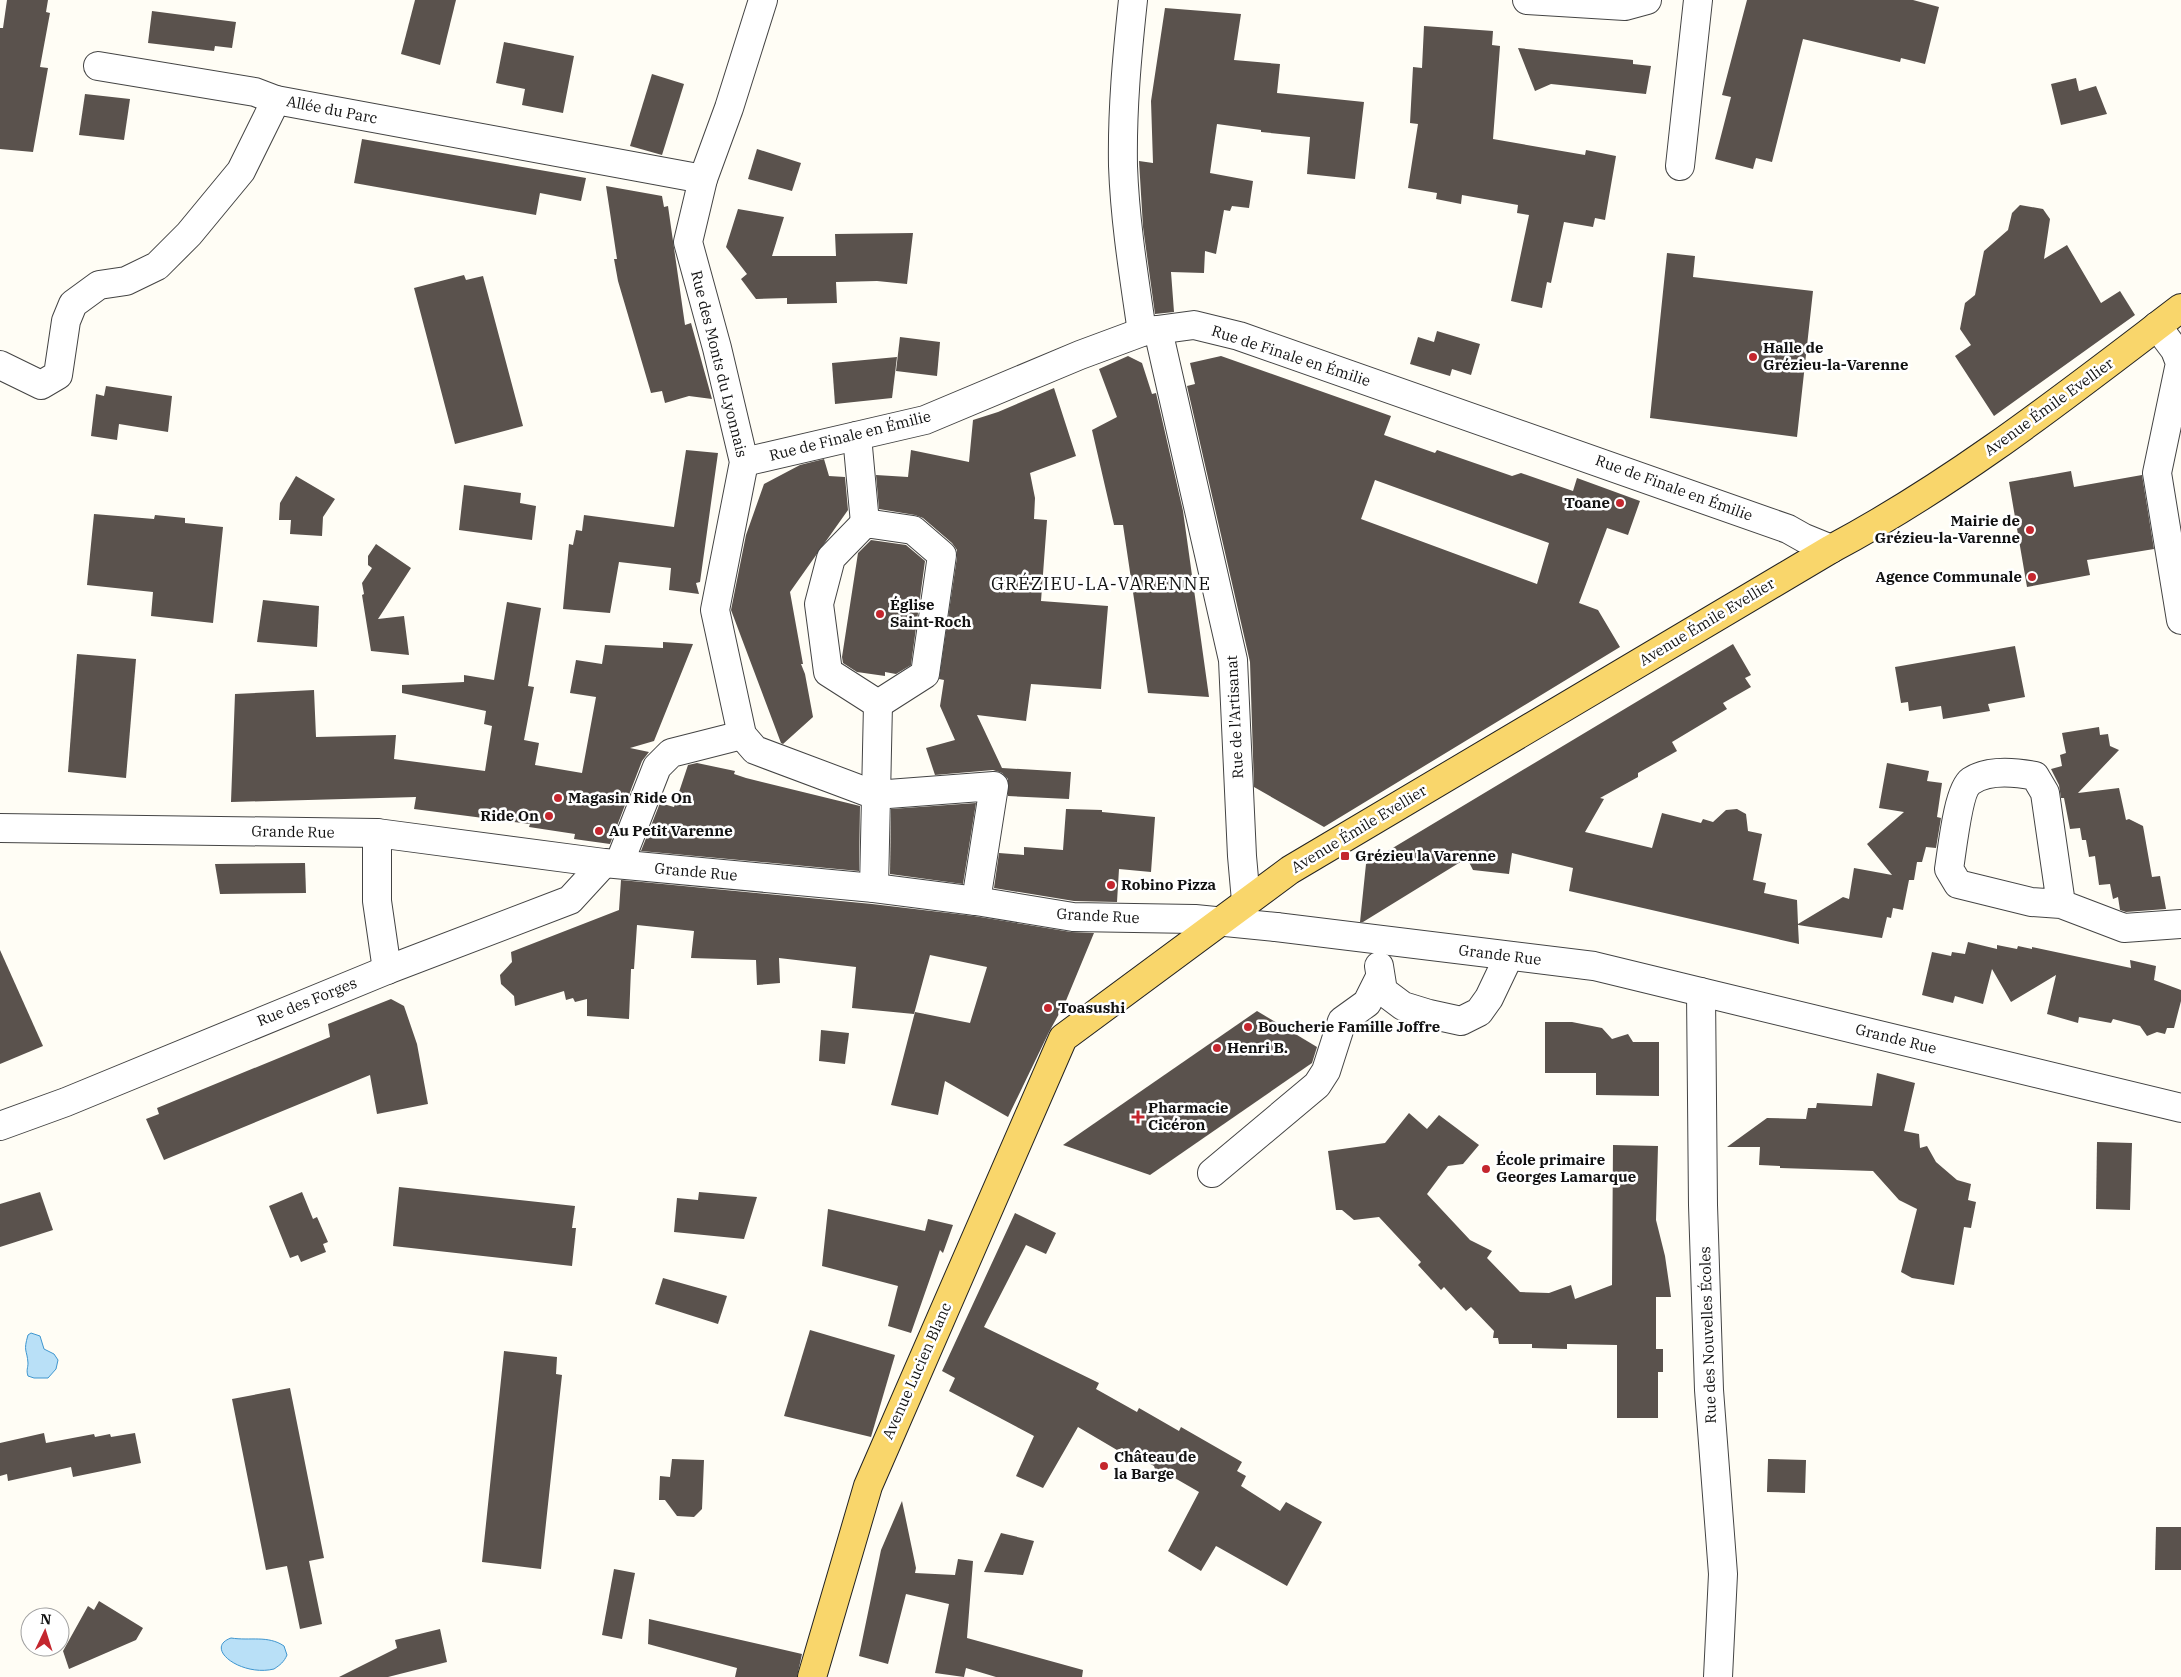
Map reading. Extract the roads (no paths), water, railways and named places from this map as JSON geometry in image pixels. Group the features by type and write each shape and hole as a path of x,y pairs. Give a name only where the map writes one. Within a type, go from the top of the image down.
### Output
{"main road":[{"name":"Avenue Émile Evellier","path":"1222,920 1290,870 1831,549 1877,524 2023,429 2181,308"},
{"name":"Avenue Lucien Blanc","path":"812,1677 868,1486 1064,1038 1222,920"}],"street":[{"name":"Rue des Monts du Lyonnais","path":"742,735 715,610 744,462 717,348 688,242 702,179 729,108 763,0"},
{"name":"Rue de l'Artisanat","path":"1133,0 1124,77 1123,168 1131,258 1234,660 1242,856 1246,901"},
{"path":"1527,0 1625,6 1647,0"},
{"path":"1680,166 1698,0"},
{"path":"98,66 254,92 276,100"},
{"name":"Allée du Parc","path":"0,365 41,385 58,375 66,321 72,304 98,285 126,282 157,266 189,234 241,171 276,100 702,179"},
{"name":"Rue de Finale en Émilie","path":"744,462 925,420 1080,355 1150,331 1194,325 1240,336 1737,510 1788,528 1804,538 1831,549"},
{"path":"2158,326 2175,350 2180,363 2158,474 2181,620"},
{"path":"857,436 865,522 831,558 819,604 828,672 878,704"},
{"path":"865,522 913,530 942,554 925,674 878,704"},
{"path":"874,888 878,704"},
{"path":"611,864 657,767 671,753 742,735 756,750 875,795 994,786 976,901"},
{"path":"2061,904 2046,794 2035,776 2013,772 1991,774 1970,781 1962,793 1949,869 1958,884 2030,902 2061,904 2124,928 2181,924"},
{"name":"Grande Rue","path":"0,828 377,833 611,864 874,888 976,901 1073,917 1222,920 1594,966 2181,1108"},
{"path":"377,833 377,901 387,970"},
{"name":"Rue des Forges","path":"0,1126 66,1102 387,970 570,900 611,864"},
{"path":"1376,939 1382,991 1403,1006 1461,1021 1479,1012 1489,998 1509,956"},
{"path":"1212,1173 1317,1085 1326,1071 1342,1021 1367,1003 1380,977"},
{"name":"Rue des Nouvelles Écoles","path":"1701,992 1703,1205 1709,1390 1723,1574 1718,1677"}],"water":[{"path":"31,1333 40,1336 44,1349 54,1354 58,1360 56,1369 48,1378 28,1376 26,1345 28,1335"},
{"path":"231,1638 272,1641 284,1646 287,1655 285,1660 274,1669 249,1669 230,1660 224,1654 221,1648 223,1643"}],"place":[{"name":"Halle de Grézieu-la-Varenne","path":"1753,357"},
{"name":"Toane","path":"1620,503"},
{"name":"Mairie de Grézieu-la-Varenne","path":"2030,530"},
{"name":"Agence Communale","path":"2032,577"},
{"name":"Église Saint-Roch","path":"880,614"},
{"name":"Magasin Ride On","path":"558,798"},
{"name":"Ride On","path":"549,816"},
{"name":"Au Petit Varenne","path":"599,831"},
{"name":"Grézieu la Varenne","path":"1345,856"},
{"name":"Robino Pizza","path":"1111,885"},
{"name":"Toasushi","path":"1048,1008"},
{"name":"Boucherie Famille Joffre","path":"1248,1027"},
{"name":"Henri B.","path":"1217,1048"},
{"name":"Pharmacie Cicéron","path":"1138,1117"},
{"name":"École primaire Georges Lamarque","path":"1486,1169"},
{"name":"Château de la Barge","path":"1104,1466"}],"district":[{"name":"GRÉZIEU-LA-VARENNE","path":"1101,584"}]}
